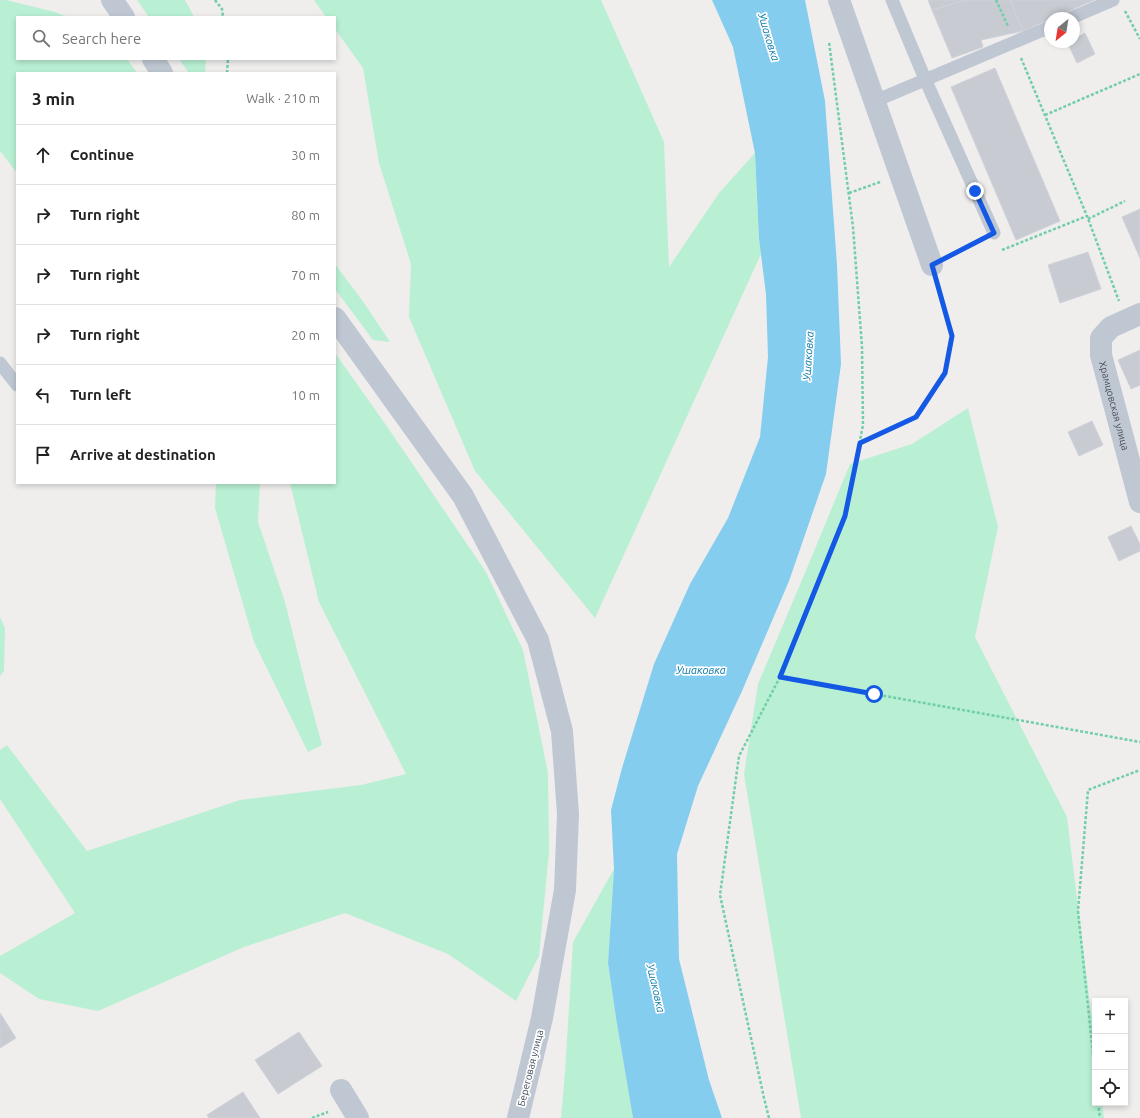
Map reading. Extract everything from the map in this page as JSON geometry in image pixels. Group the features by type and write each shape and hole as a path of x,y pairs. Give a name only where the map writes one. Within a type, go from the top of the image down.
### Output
{"street":[{"path":"112,0 123,16"},
{"path":"839,0 932,265"},
{"path":"154,60 161,72"},
{"name":"Храмцовская улица","path":"1133,317 1111,326 1101,338 1101,355 1140,502"},
{"name":"Береговая улица","path":"336,319 463,496 538,640 562,731 568,814 565,890 542,1018 518,1118"},
{"path":"341,1090 358,1118"}],"lane":[{"path":"892,0 925,79 994,233"},
{"path":"1080,15 1118,3"},
{"path":"875,101 1044,29"},
{"path":"0,363 16,384"}],"path":[{"path":"215,0 222,9 223,16"},
{"path":"996,0 1008,28"},
{"path":"1118,3 1140,39"},
{"path":"769,1118 720,895 739,756 780,677 845,516 863,425 862,347 853,227 828,38"},
{"path":"1020,57 1088,220 1133,317"},
{"path":"228,60 228,72"},
{"path":"1045,115 1140,74"},
{"path":"849,193 901,174"},
{"path":"1088,220 1124,201"},
{"path":"860,443 916,417 945,373 952,336 932,265 994,233 1000,251 1087,216"},
{"path":"780,677 1140,742"},
{"path":"1095,1070 1078,911 1088,790 1140,770"},
{"path":"1098,1106 1100,1118"}],"green space":[{"path":"0,0 6,0 55,12 65,16 16,16 16,60 128,60 136,72 16,72 16,172 0,151"},
{"path":"137,0 185,0 193,16 148,16"},
{"path":"314,0 601,0 664,142 669,267 719,193 755,153 761,254 595,618 475,471 409,317 411,264 379,163 363,68 336,30 336,16 325,16"},
{"path":"180,60 206,60 205,72 188,72"},
{"path":"336,265 364,303 390,342 373,340 336,290"},
{"path":"336,354 486,572 523,650 548,773 549,852 539,956 516,1001 448,954 345,913 244,947 98,1011 39,999 0,973 0,956 75,913 0,799 0,750 7,745 87,851 240,800 361,785 406,774 319,602 290,484 336,484"},
{"path":"968,408 998,527 975,637 1067,817 1092,1021 1092,1106 1102,1106 1104,1118 801,1118 744,774 758,684 850,464 912,444"},
{"path":"216,484 260,484 258,522 285,602 322,745 308,752 254,642 215,508"},
{"path":"0,617 5,628 4,671 0,676"},
{"path":"614,869 608,963 633,1118 561,1118 573,942"}],"water":[{"name":"Ушаковка","path":"712,0 805,0 825,101 837,265 841,364 826,474 789,581 742,691 698,786 677,854 679,959 709,1080 722,1118 633,1118 608,963 614,869 611,810 622,768 654,664 690,584 728,518 760,437 768,357 766,294 759,239 755,153 733,47"}],"building":[{"path":"928,0 967,0 932,10"},
{"path":"967,0 1010,0 1023,31 981,40 983,47 952,58 932,10"},
{"path":"1010,0 1094,0 1067,12 1044,12 1044,22 1023,31"},
{"path":"1085,33 1095,54 1077,63 1070,48 1080,48 1080,36"},
{"path":"995,68 1060,221 1016,240 951,87"},
{"path":"1140,209 1140,258 1122,217"},
{"path":"1088,252 1101,289 1060,303 1048,265"},
{"path":"1140,350 1140,385 1131,389 1118,360"},
{"path":"1092,421 1103,445 1079,456 1068,432"},
{"path":"1131,526 1140,544 1140,551 1119,561 1108,537"},
{"path":"0,1013 16,1038 0,1048"},
{"path":"299,1032 322,1066 278,1094 255,1060"},
{"path":"243,1092 260,1118 209,1118 207,1115"}],"route":[{"path":"874,694 780,677 845,516 860,443 916,417 945,373 952,336 932,265 994,233 975,191"}]}
